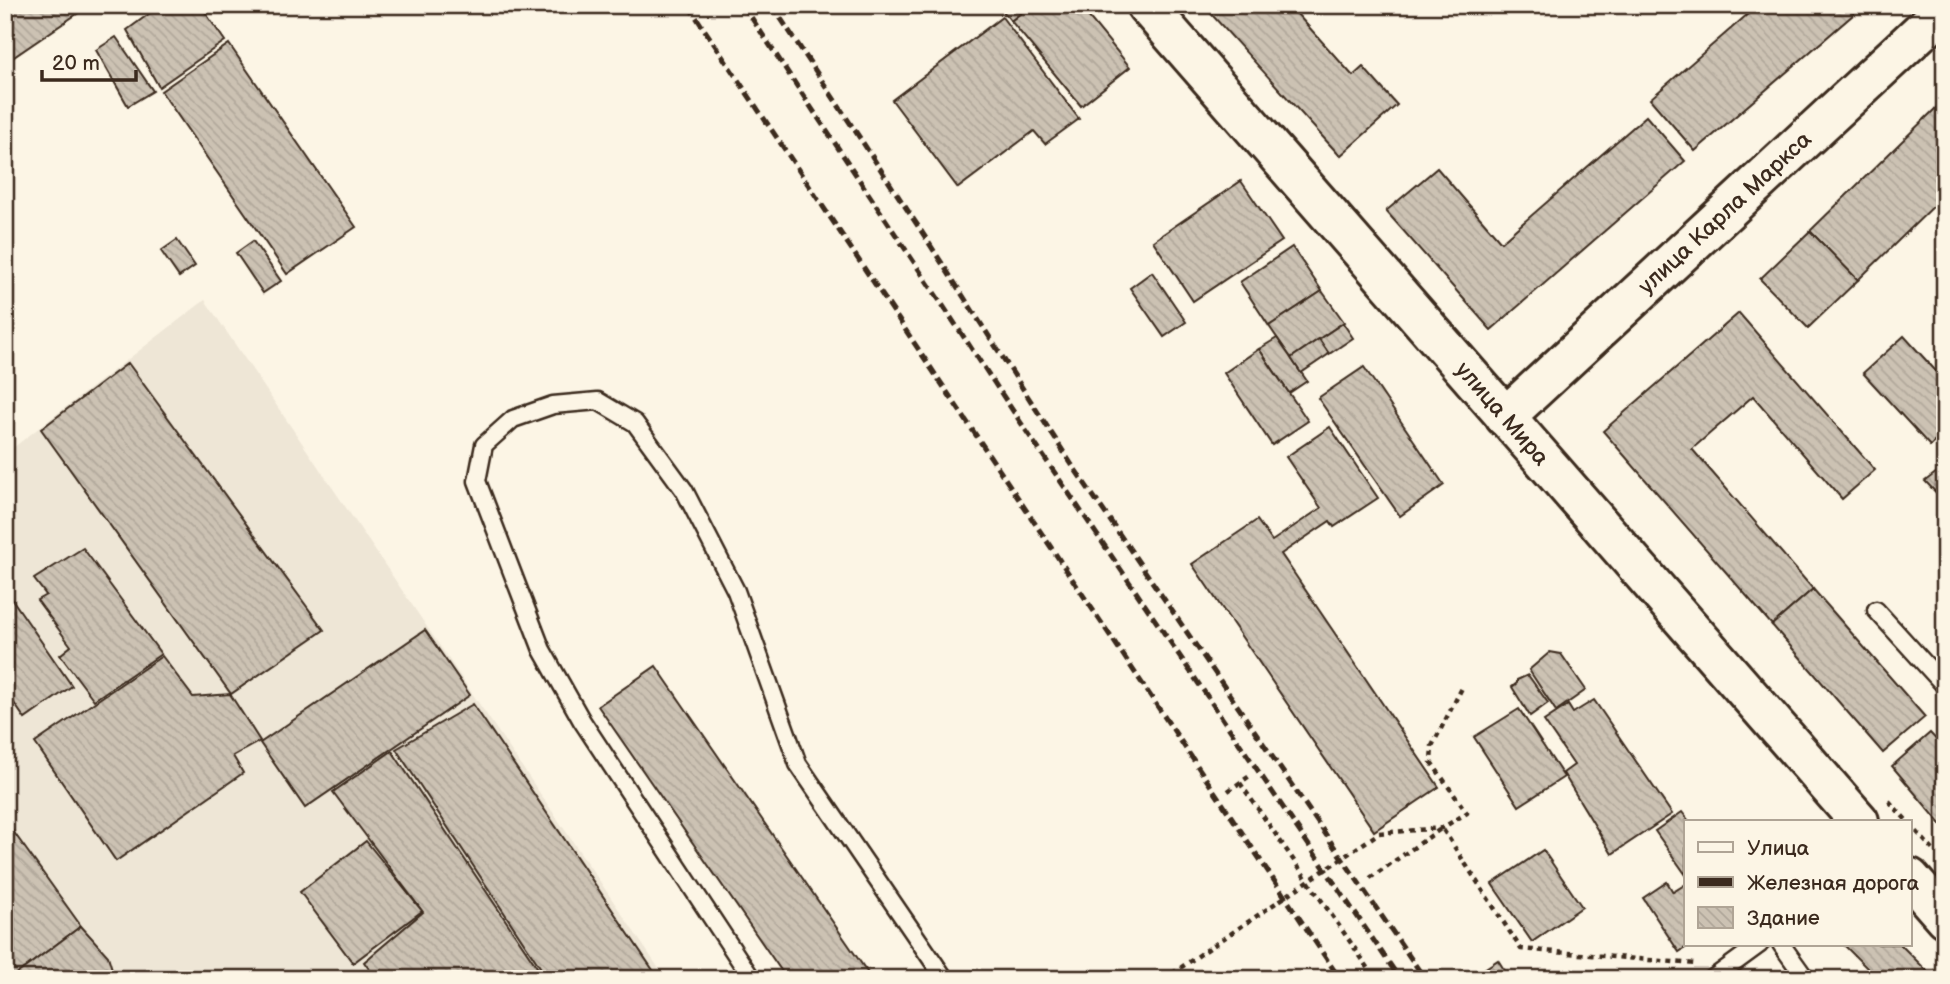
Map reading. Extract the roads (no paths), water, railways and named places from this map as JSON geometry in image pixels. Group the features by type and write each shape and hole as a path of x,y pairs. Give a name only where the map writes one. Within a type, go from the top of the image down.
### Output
{"main road":[{"name":"улица Мира","path":"1146,5 1858,820"},
{"name":"улица Карла Маркса","path":"1505,417 1945,9"},
{"path":"1923,866 1945,918"}],"lane":[{"path":"752,979 582,721 542,650 477,481 484,444 513,419 553,405 598,401 635,423 684,490 736,591 798,764 945,979"},
{"path":"1876,610 1945,686"},
{"path":"1712,979 1757,946"},
{"path":"1782,946 1806,979"}],"railway":[{"path":"688,5 1340,979"},
{"path":"743,5 1027,432 1400,979"},
{"path":"772,5 1072,465 1425,979"}]}
